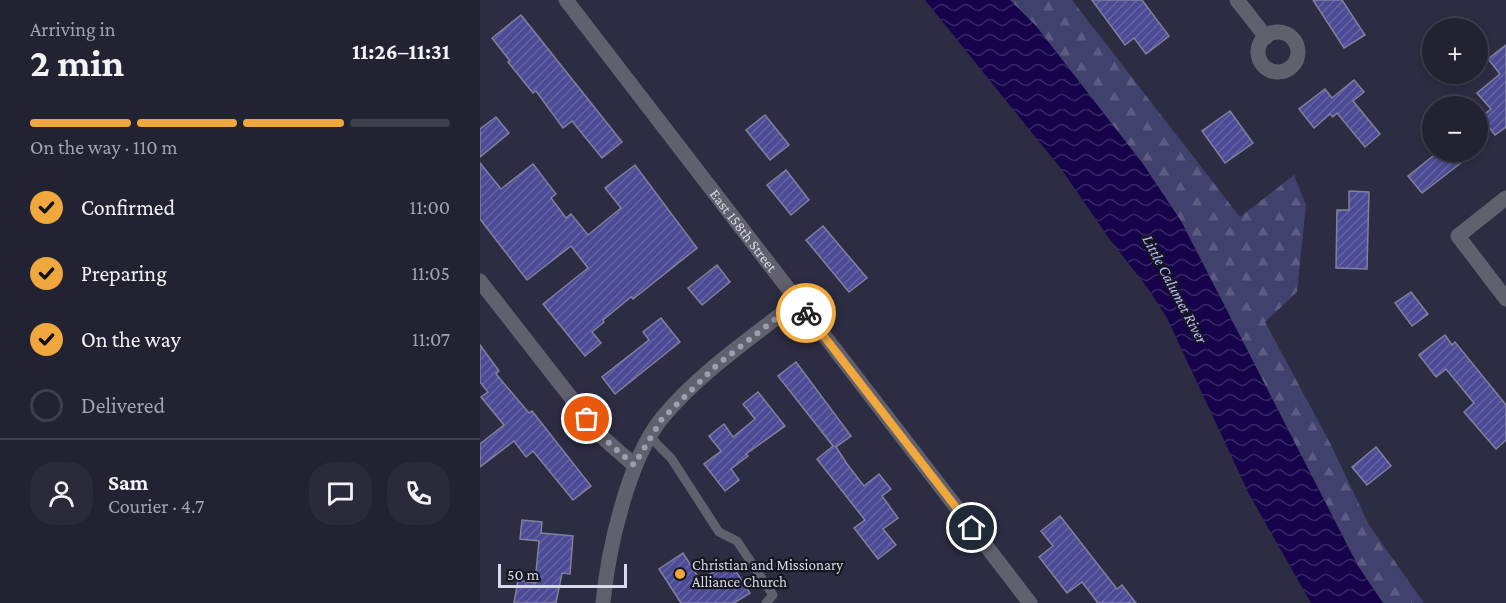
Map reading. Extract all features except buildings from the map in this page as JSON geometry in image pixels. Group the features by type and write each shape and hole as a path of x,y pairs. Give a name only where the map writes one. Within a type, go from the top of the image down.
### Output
{"street":[{"name":"East 158th Street","path":"566,0 1030,603"},
{"path":"1237,0 1266,37"},
{"path":"1506,198 1458,236 1506,299"},
{"path":"480,281 601,436 634,465"},
{"path":"603,603 606,573 634,465 650,437 662,419 717,365 797,302"}],"lane":[{"path":"650,437 671,458 719,531 737,541 773,595 766,603"}],"green space":[{"path":"1010,0 1072,0 1240,217 1294,175 1306,205 1297,292 1265,322 1331,445 1369,525 1424,603 1383,603 1358,566 1181,221 1143,164 1036,26"}],"water":[{"name":"Little Calumet River","path":"925,0 1010,0 1036,26 1143,164 1181,221 1358,566 1383,603 1311,603 1249,494 1167,318 1062,170"}],"way so far":[{"path":"587,419 601,436 634,465 662,419 717,365 797,302 806,313"}],"place":[{"name":"Christian and Missionary Alliance Church","path":"680,574"}],"route":[{"path":"806,313 972,528"}]}
